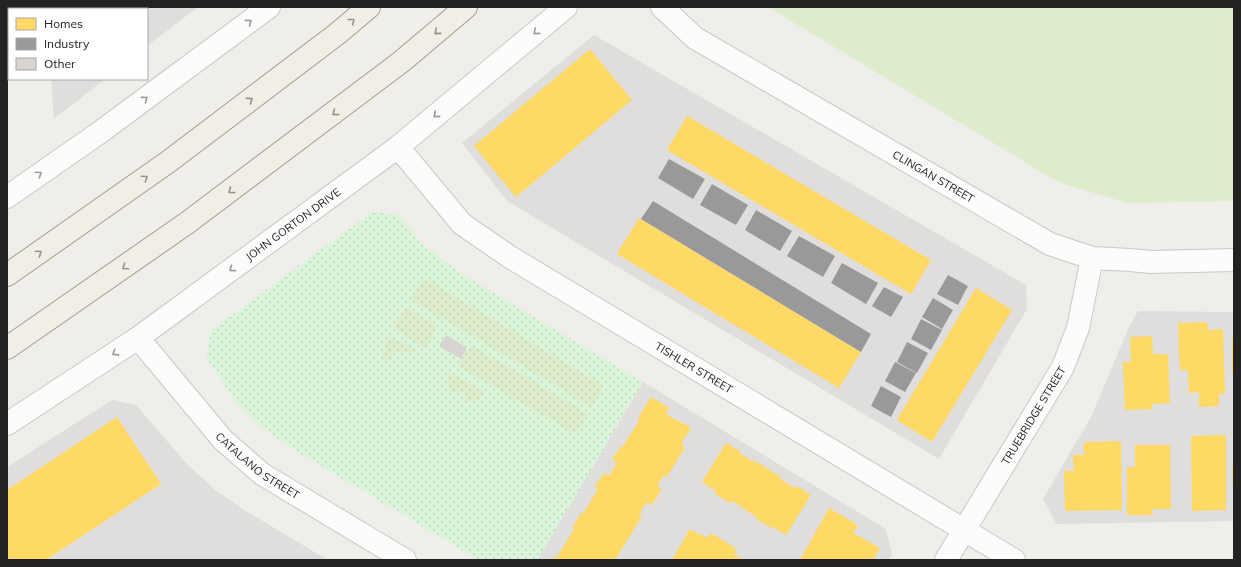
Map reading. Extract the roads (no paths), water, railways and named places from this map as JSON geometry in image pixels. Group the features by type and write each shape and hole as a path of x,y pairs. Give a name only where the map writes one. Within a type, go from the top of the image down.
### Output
{"main road":[{"path":"7,275 168,162 331,39 369,7"},
{"path":"7,348 187,224 401,62 466,7"}],"street":[{"path":"7,197 99,133 269,7"},
{"name":"JOHN GORTON DRIVE","path":"7,424 138,338 398,147 566,7"},
{"name":"CLINGAN STREET","path":"662,7 695,38 1050,244 1092,258 1151,262 1234,260"},
{"name":"TISHLER STREET","path":"398,147 462,224 510,257 1014,560"},
{"name":"TRUEBRIDGE STREET","path":"946,560 1063,367 1078,328 1092,258"},
{"name":"CATALANO STREET","path":"138,338 223,440 262,474 405,560"}]}
